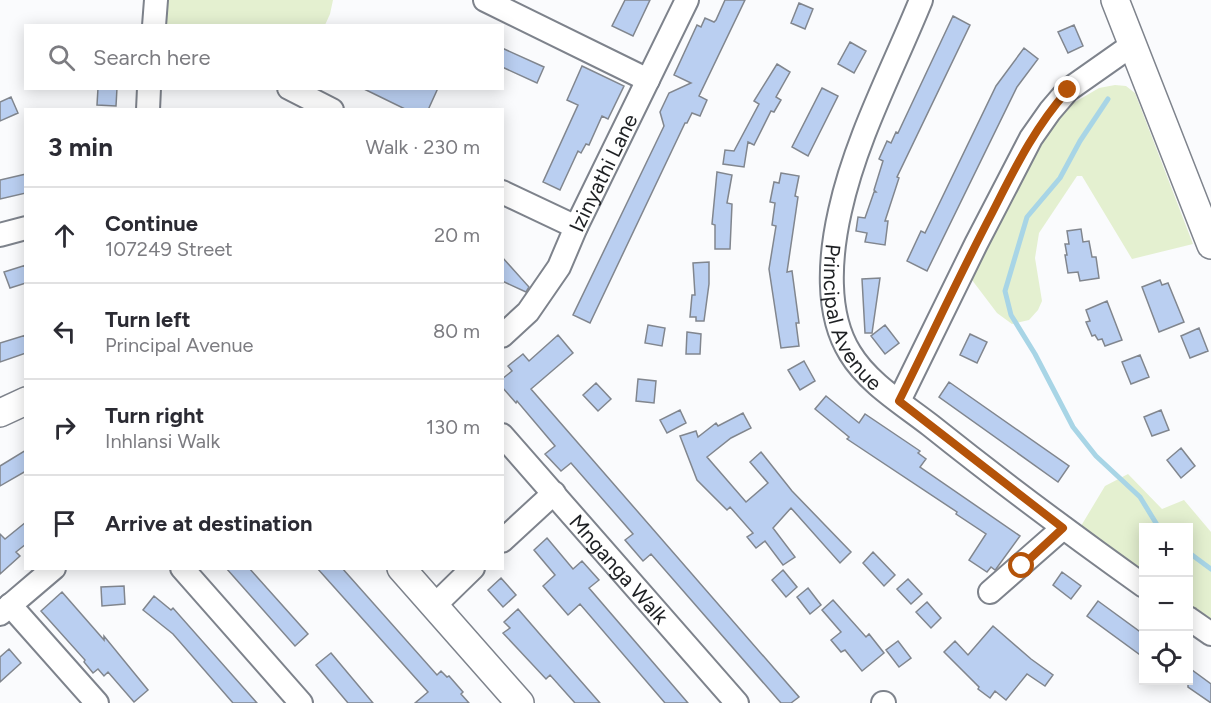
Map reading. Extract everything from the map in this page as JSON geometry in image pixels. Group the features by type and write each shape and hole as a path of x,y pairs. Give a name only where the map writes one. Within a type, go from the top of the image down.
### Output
{"street":[{"path":"154,24 156,0"},
{"path":"485,0 648,80"},
{"name":"Izinyathi Lane","path":"504,334 528,312 559,267 576,227 687,0"},
{"name":"Principal Avenue","path":"921,0 850,173 840,212 833,271 835,314 841,332 850,352 866,374 1063,528 1139,583"},
{"path":"1115,0 1210,242"},
{"path":"899,401 1031,138 1068,90 1132,45"},
{"path":"148,108 149,90"},
{"path":"293,90 328,108"},
{"path":"504,193 576,227"},
{"path":"0,235 24,229"},
{"path":"0,413 24,402"},
{"name":"Mnganga Walk","path":"504,437 737,703"},
{"path":"504,539 554,493"},
{"path":"990,592 1063,528"},
{"path":"52,570 5,610 97,703"},
{"path":"184,570 301,703"},
{"path":"403,570 520,703"},
{"path":"434,606 471,570"},
{"path":"1193,621 1211,634"}],"green space":[{"path":"167,0 333,0 325,24 164,24"},
{"path":"1115,85 1126,86 1135,93 1193,244 1132,259 1082,176 1077,176 1039,233 1035,258 1042,301 1029,320 1012,324 997,313 972,280 1018,181 1047,130 1070,105 1099,88"},
{"path":"1128,474 1162,509 1184,500 1211,532 1211,619 1193,608 1193,523 1139,523 1139,569 1081,526 1105,486"}],"building":[{"path":"625,0 650,0 633,36 612,26"},
{"path":"725,0 745,0 699,96 707,100 700,116 692,113 685,123 590,323 573,315 664,126 660,112 669,93 691,83 674,75 697,25 701,27 705,18 714,22"},
{"path":"799,3 813,9 805,29 791,23"},
{"path":"953,16 970,25 897,177 899,178 885,221 888,221 885,245 865,242 867,233 856,231 858,217 865,218 874,192 876,192 874,190 883,161 879,159 887,141 891,143 896,132 898,133"},
{"path":"1074,25 1083,46 1068,53 1058,32"},
{"path":"850,42 866,51 854,73 838,64"},
{"path":"1024,48 1038,59 1017,87 927,271 907,261 921,231 925,233 996,86"},
{"path":"504,49 544,67 537,83 504,68"},
{"path":"777,64 790,72 776,97 781,100 774,112 771,111 754,145 748,142 744,167 723,164 725,150 734,151 759,104 754,101"},
{"path":"582,66 624,86 608,119 602,116 589,145 586,144 581,153 578,151 560,190 543,182 578,105 567,100"},
{"path":"822,88 838,96 808,156 792,147"},
{"path":"98,90 117,90 116,106 97,105"},
{"path":"366,90 437,90 429,108 403,108"},
{"path":"11,97 18,113 0,121 0,102"},
{"path":"717,172 732,175 727,203 732,204 730,249 715,249 715,225 712,224"},
{"path":"781,173 799,176 787,272 792,271 799,323 796,323 799,346 781,348 769,269 776,226 772,225 775,203 770,202 774,182 779,183"},
{"path":"24,174 24,193 0,199 0,180"},
{"path":"1081,229 1083,242 1089,241 1092,257 1096,257 1099,278 1080,281 1078,272 1068,273 1065,255 1067,255 1065,244 1069,244 1067,231"},
{"path":"504,259 529,287 526,292 504,282"},
{"path":"709,262 709,284 704,321 696,321 696,317 690,317 692,295 695,295 693,263"},
{"path":"24,266 24,284 10,288 4,272"},
{"path":"880,278 872,333 865,333 862,279"},
{"path":"1160,280 1162,285 1168,283 1184,322 1159,332 1142,287"},
{"path":"1107,301 1122,340 1105,346 1102,339 1098,340 1095,335 1092,336 1086,322 1090,321 1086,310"},
{"path":"648,325 665,328 662,346 645,343"},
{"path":"885,325 899,343 885,354 871,336"},
{"path":"1199,328 1208,351 1190,358 1181,336"},
{"path":"687,332 701,334 700,354 686,354"},
{"path":"970,334 987,342 977,363 960,355"},
{"path":"558,335 573,353 531,389 799,697 791,703 781,703 651,554 643,561 625,540 633,534 571,463 561,471 545,454 555,446 517,401 516,403 504,389 504,377 512,371 508,366 523,354 529,361"},
{"path":"24,336 24,354 0,362 0,343"},
{"path":"1140,355 1149,377 1131,384 1122,362"},
{"path":"804,361 815,381 800,390 788,370"},
{"path":"638,379 656,381 654,403 636,401"},
{"path":"949,382 1069,466 1058,482 939,397"},
{"path":"596,383 611,399 598,411 583,395"},
{"path":"826,396 859,423 865,414 920,451 918,453 926,459 920,467 1020,536 995,570 991,567 987,572 969,560 986,534 847,439 849,437 815,409"},
{"path":"680,410 686,423 667,433 660,420"},
{"path":"1161,410 1169,430 1152,436 1144,417"},
{"path":"743,413 751,428 731,438 707,457 746,502 768,483 750,462 761,452 792,491 851,552 840,563 791,508 773,528 795,557 783,565 765,541 756,548 747,537 753,533 730,507 727,510 697,480 680,436 696,431 698,437 716,423 718,426"},
{"path":"1181,448 1195,466 1181,478 1167,460"},
{"path":"24,451 24,472 0,486 0,466"},
{"path":"24,524 24,546 16,552 20,556 0,574 0,534 5,539"},
{"path":"547,538 573,569 582,561 599,580 589,588 688,703 665,703 580,604 568,615 543,586 555,575 534,550"},
{"path":"873,552 895,575 884,586 863,563"},
{"path":"228,570 251,570 308,634 295,646"},
{"path":"319,570 344,570 437,675 441,671 447,677 449,676 469,703 415,703 428,692"},
{"path":"783,570 797,587 786,597 772,580"},
{"path":"1062,572 1081,586 1071,599 1053,585"},
{"path":"501,578 516,595 503,607 488,590"},
{"path":"908,579 922,594 911,604 897,589"},
{"path":"124,586 125,604 102,606 101,587"},
{"path":"808,588 821,605 810,614 797,597"},
{"path":"62,592 104,640 104,636 148,690 134,702 108,672 104,676 98,669 93,673 84,662 85,660 41,611"},
{"path":"154,596 171,610 173,608 257,703 233,703 173,634 143,610"},
{"path":"833,600 866,637 869,634 884,653 862,671 845,650 841,652 831,640 841,632 822,610"},
{"path":"1098,601 1139,631 1139,654 1087,616"},
{"path":"927,602 941,618 931,628 916,612"},
{"path":"518,609 600,703 575,703 550,675 546,679 503,633 510,628 504,622"},
{"path":"993,626 1053,675 1045,686 1027,674 1006,700 995,691 990,698 978,689 979,687 944,652 955,641 968,655"},
{"path":"898,641 911,658 899,667 886,650"},
{"path":"9,649 21,663 0,682 0,657"},
{"path":"331,653 373,703 348,703 316,665"},
{"path":"1193,671 1211,684 1211,703 1188,685 1193,685"}],"waterway":[{"path":"1108,99 1080,141 1060,178 1027,217 1005,291 1011,315 1035,354 1073,427 1096,456 1140,497 1156,523"},
{"path":"1193,556 1211,569"}],"route":[{"path":"1022,566 1063,528 899,401 1031,138 1068,90"}]}
